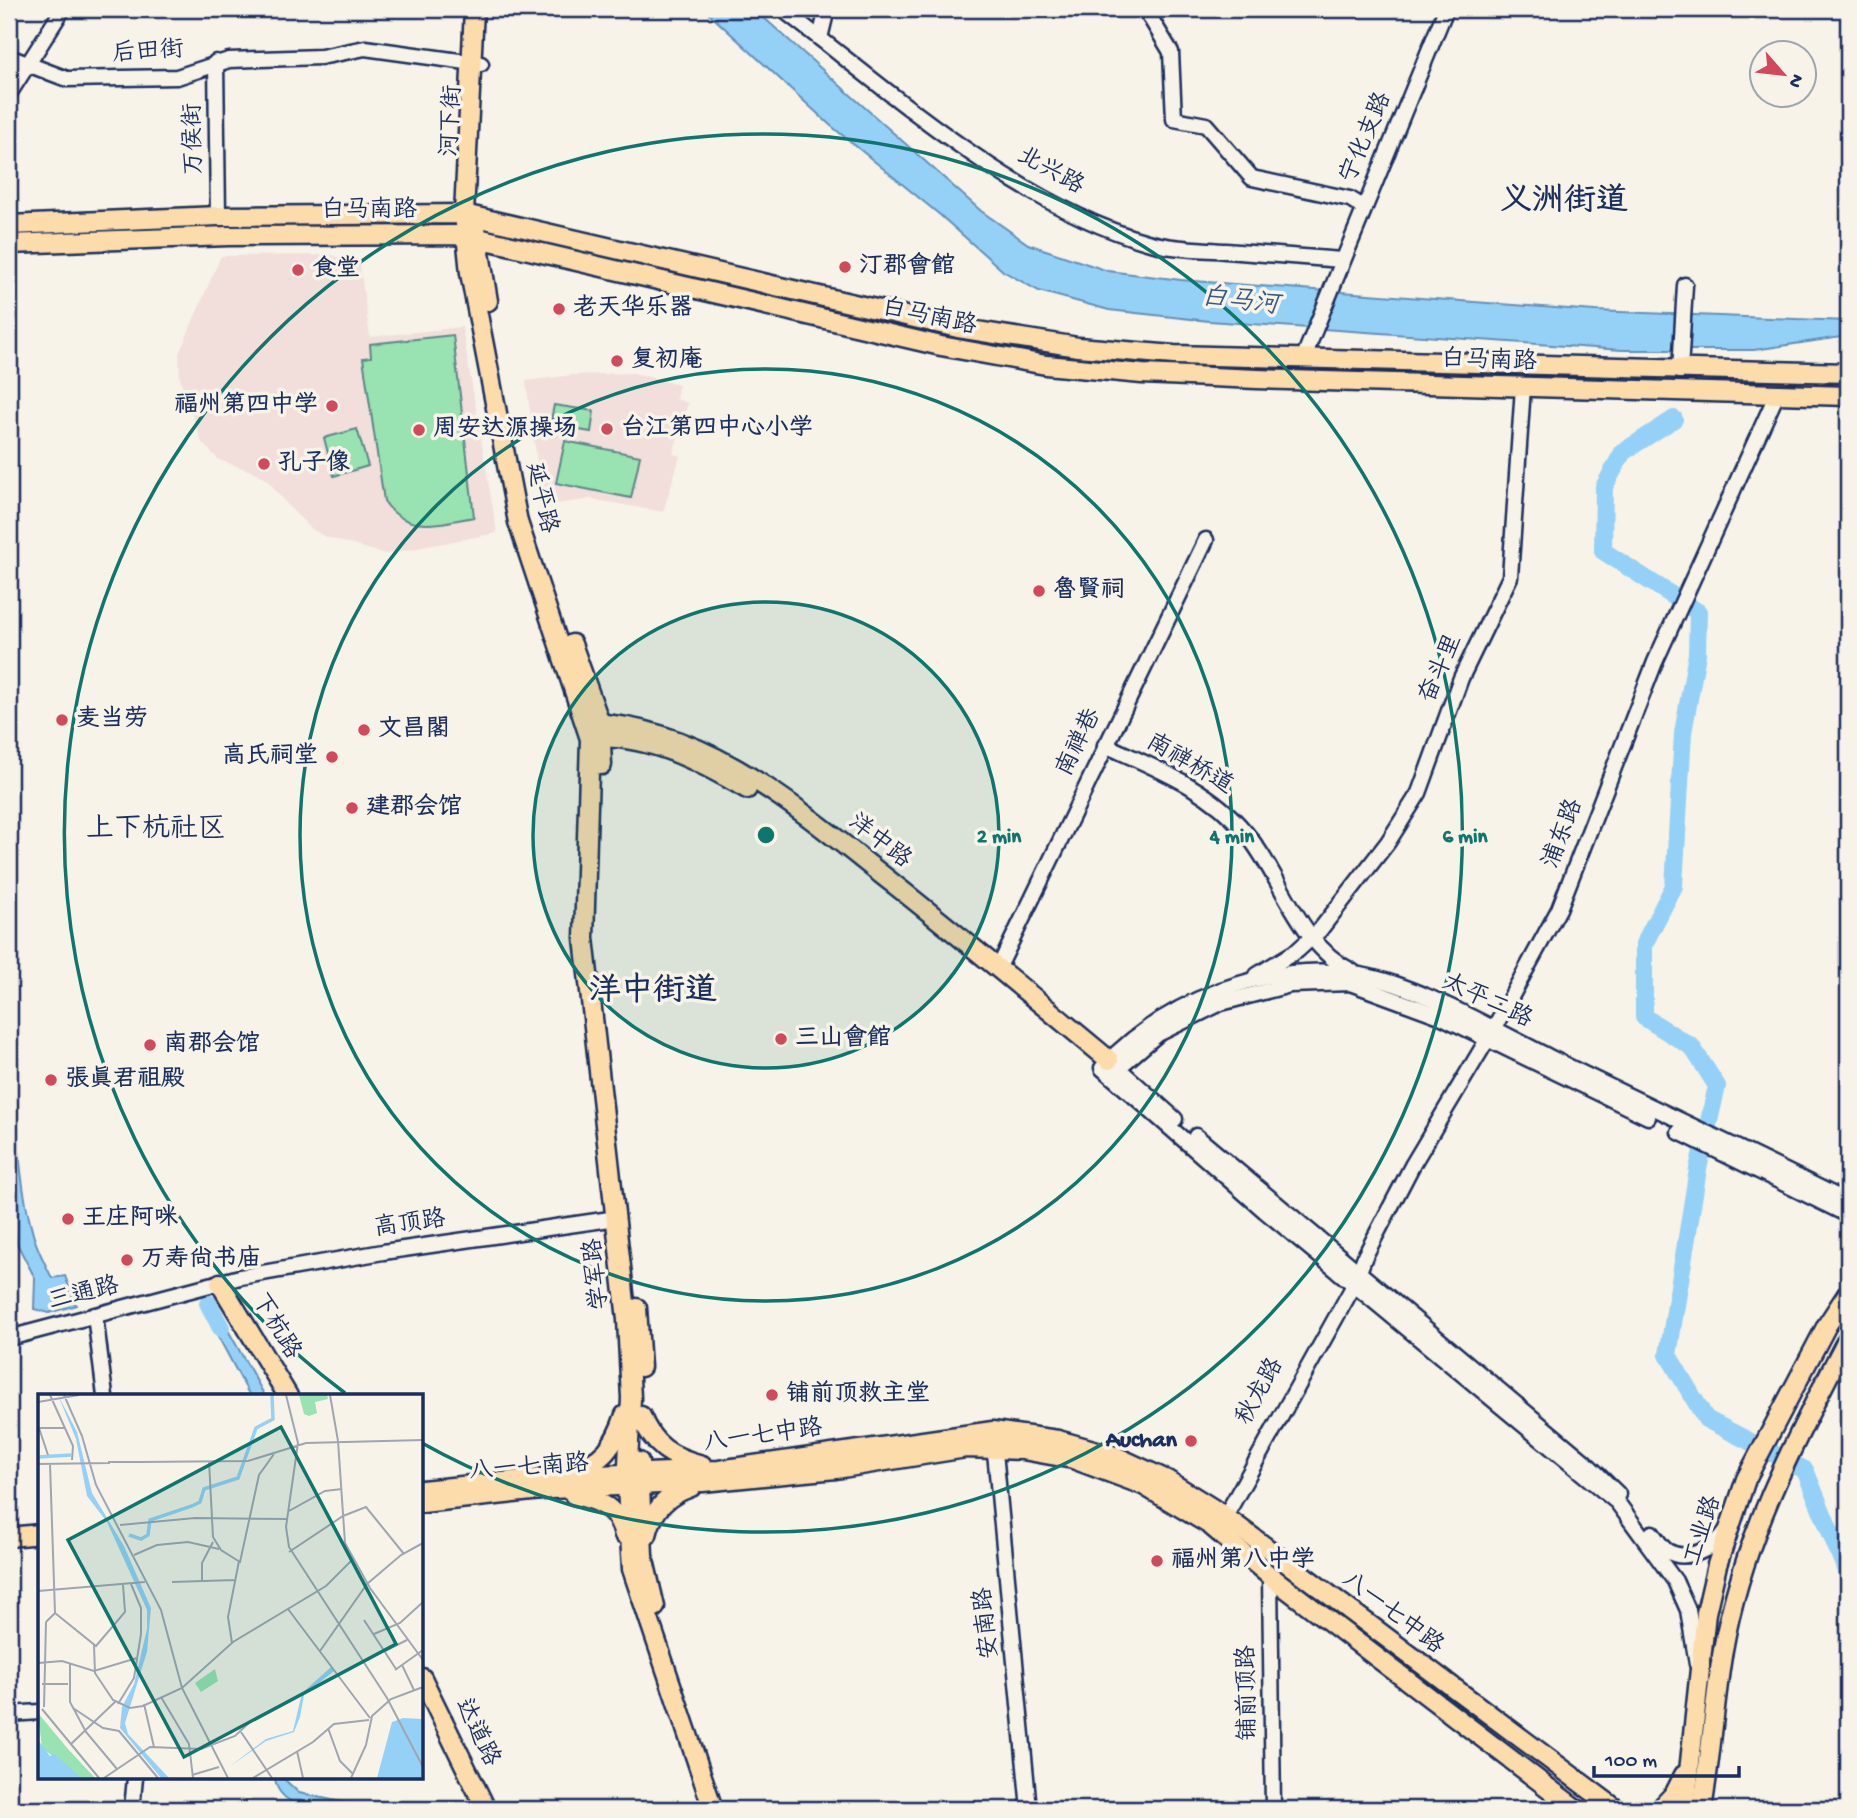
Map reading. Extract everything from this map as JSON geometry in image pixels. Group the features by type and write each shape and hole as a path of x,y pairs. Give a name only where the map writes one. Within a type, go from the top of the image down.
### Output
{"main road":[{"name":"河下街","path":"471,236 476,64 474,9"},
{"name":"河下街","path":"476,64 484,9"},
{"path":"9,225 218,216 470,214 998,336 1140,353 1680,371 1848,373"},
{"name":"白马南路","path":"9,244 241,236 471,236 933,344 1046,365 1142,374 1776,397 1848,396"},
{"name":"延平路","path":"471,236 516,513 595,730"},
{"name":"洋中路","path":"595,730 651,733 685,744 758,782 999,967 1109,1068"},
{"name":"洋中路","path":"595,730 674,753 766,800 1109,1068"},
{"name":"学军路","path":"595,730 584,938 617,1218 631,1398 637,1556 635,1583 713,1809"},
{"name":"学军路","path":"595,730 595,938 640,1335 641,1416 633,1480"},
{"name":"下杭路","path":"216,1285 274,1394"},
{"name":"下杭路","path":"216,1285 287,1394"},
{"name":"工业路","path":"1685,1809 1706,1613 1731,1524 1746,1479 1764,1443 1827,1325 1848,1293"},
{"name":"工业路","path":"1702,1809 1723,1648 1738,1590 1779,1475 1848,1338"},
{"path":"550,1483 591,1465 606,1454 617,1435 631,1398"},
{"path":"641,1416 649,1434 660,1448 683,1460 719,1470"},
{"name":"八一七中路","path":"633,1480 719,1470 965,1433 993,1439 1048,1438 1115,1456 1167,1480 1218,1521 1616,1809"},
{"name":"八一七中路","path":"633,1480 703,1482 836,1469 966,1448 993,1439"},
{"name":"八一七南路","path":"424,1490 633,1480"},
{"path":"637,1556 655,1511 671,1496 703,1482"},
{"path":"550,1483 612,1509 620,1519 637,1556"},
{"name":"八一七南路","path":"424,1503 550,1483"},
{"name":"八一七中路","path":"1218,1521 1270,1576 1576,1809"},
{"path":"9,1525 38,1522"},
{"path":"9,1537 38,1534"},
{"name":"学军路","path":"637,1556 724,1809"},
{"name":"达道路","path":"424,1682 486,1809"},
{"path":"424,1705 477,1809"},
{"path":"1660,1809 1675,1794 1690,1763"},
{"path":"1709,1770 1713,1809"}],"street":[{"path":"9,94 63,9"},
{"name":"北兴路","path":"782,9 970,153 1042,196 1092,220 1145,242 1174,247 1342,260"},
{"path":"820,38 827,9"},
{"path":"1145,9 1171,52 1174,119 1206,125 1252,178 1350,199 1363,206"},
{"name":"宁化支路","path":"1303,359 1363,206 1446,9"},
{"name":"后田街","path":"9,57 57,77 77,79 177,77 216,62 246,58 321,57 373,48 476,64"},
{"name":"万侯街","path":"216,62 218,216"},
{"path":"1680,371 1685,285"},
{"name":"奋斗里","path":"1244,983 1314,938 1367,872 1413,804 1461,678 1509,582 1523,387"},
{"name":"浦东路","path":"1354,1279 1434,1126 1490,1034 1559,909 1649,676 1776,397"},
{"name":"南禅巷","path":"999,967 1206,540"},
{"name":"南禅桥道","path":"1105,745 1184,782 1226,811 1253,842 1314,938 1341,965 1362,975"},
{"name":"太平二路","path":"1109,1068 1156,1023 1244,983 1299,972 1362,975 1401,986 1490,1034 1696,1135 1848,1215"},
{"name":"太平二路","path":"1109,1068 1158,1034 1208,1009 1255,992 1306,984 1350,983 1490,1034"},
{"path":"1109,1068 1617,1502 1675,1581 1688,1610 1699,1676"},
{"name":"太平二路","path":"1696,1135 1735,1145 1848,1202"},
{"name":"高顶路","path":"216,1285 383,1252 617,1218"},
{"path":"1354,1279 1611,1485 1667,1551 1690,1555 1707,1548 1720,1541 1731,1524"},
{"name":"秋龙路","path":"1218,1521 1354,1279"},
{"name":"三通路","path":"9,1338 216,1285"},
{"path":"95,1315 105,1394"},
{"name":"安南路","path":"993,1439 1029,1809"},
{"name":"铺前顶路","path":"1270,1576 1273,1809"},
{"path":"9,1714 38,1712"},
{"path":"132,1809 135,1780"}],"shaded area":[{"name":"福州第四中学","path":"332,255 343,260 359,260 370,337 462,327 497,533 385,554 326,537 313,530 292,510 267,480 257,473 219,460 202,443 180,379 179,354 221,256"},
{"name":"台江第四中心小学","path":"634,373 679,385 676,399 688,403 673,454 680,456 663,512 591,499 543,506 526,381 572,375"}],"green space":[{"name":"周安达源操场","path":"453,335 474,517 436,524 413,523 393,512 384,501 363,358 371,357 370,344"},
{"path":"554,405 594,411 591,432 550,425"},
{"path":"357,429 368,466 334,476 324,438"},
{"path":"565,441 640,456 631,498 556,483"}],"water":[{"name":"白马河","path":"704,9 754,9 981,211 1028,244 1108,271 1181,280 1595,311 1848,321 1848,336 1754,350 1622,350 1209,321 1109,310 1039,291 1003,271 940,215 830,125"},
{"path":"9,1034 23,1184 33,1234 52,1278 65,1276 76,1305 49,1313 34,1309 35,1278 16,1242 9,1196"},
{"path":"215,1307 264,1394 249,1394 205,1312"},
{"path":"276,1780 285,1780 299,1793 374,1809 316,1809 288,1800 279,1791"}],"waterway":[{"path":"1674,419 1623,452 1604,487 1603,551 1698,612 1697,654 1683,733 1674,886 1644,944 1644,1017 1692,1047 1717,1086 1698,1169 1668,1355 1706,1419 1805,1470 1848,1575"},
{"path":"208,1303 221,1328"}],"place":[{"name":"汀郡會館","path":"845,267"},
{"name":"食堂","path":"298,270"},
{"name":"老天华乐器","path":"559,309"},
{"name":"复初庵","path":"617,361"},
{"name":"福州第四中学","path":"332,406"},
{"name":"台江第四中心小学","path":"607,429"},
{"name":"周安达源操场","path":"419,430"},
{"name":"孔子像","path":"264,464"},
{"name":"魯賢祠","path":"1039,591"},
{"name":"麦当劳","path":"62,720"},
{"name":"文昌閣","path":"364,730"},
{"name":"高氏祠堂","path":"332,757"},
{"name":"建郡会馆","path":"352,808"},
{"name":"三山會館","path":"781,1039"},
{"name":"南郡会馆","path":"150,1045"},
{"name":"張真君祖殿","path":"51,1080"},
{"name":"王庄阿咪","path":"68,1219"},
{"name":"万寿尚书庙","path":"127,1260"},
{"name":"铺前顶救主堂","path":"772,1395"},
{"name":"Auchan","path":"1191,1441"},
{"name":"福州第八中学","path":"1157,1561"}],"district":[{"name":"义洲街道","path":"1564,203"},
{"name":"上下杭社区","path":"156,830"},
{"name":"洋中街道","path":"653,993"}]}
